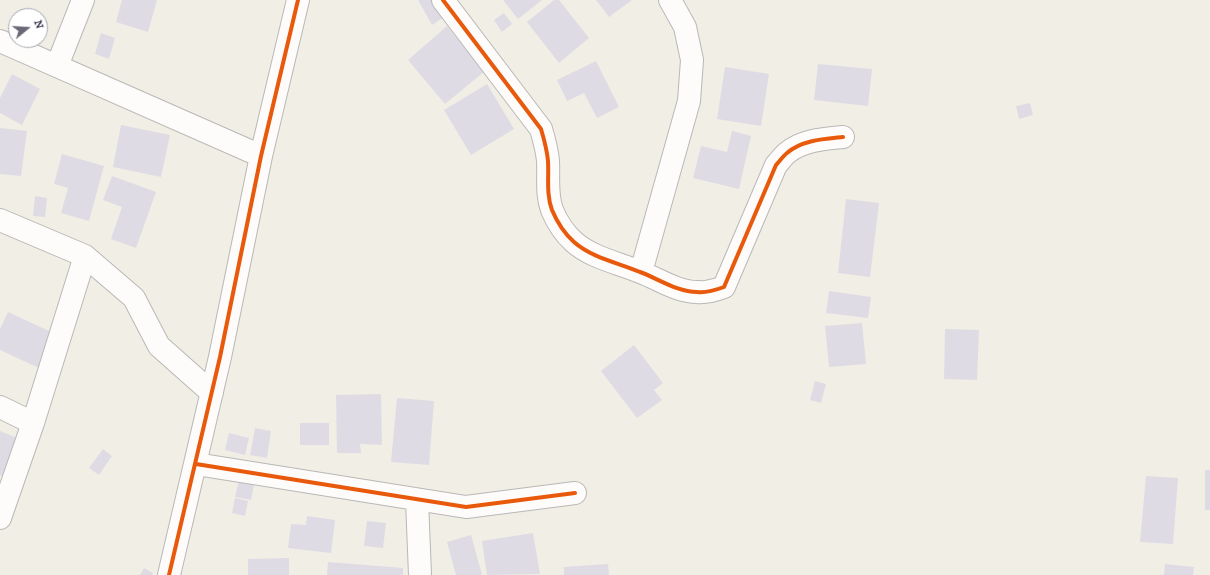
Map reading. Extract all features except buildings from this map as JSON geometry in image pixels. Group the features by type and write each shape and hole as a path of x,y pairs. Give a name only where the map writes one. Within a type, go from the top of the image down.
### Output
{"street":[{"path":"57,66 83,0"},
{"path":"169,575 212,393 261,156 298,0"},
{"path":"443,0 541,129 545,141 548,161 548,190 552,209 563,230 575,243 593,254 679,288 697,292 714,291 724,288 776,165 787,153 799,146 817,140 843,137"},
{"path":"641,272 689,101 692,60 685,27 670,0"},
{"path":"0,41 261,156"},
{"path":"0,220 85,256 134,298 158,346 212,393"},
{"path":"0,518 33,423 85,256"},
{"path":"0,407 33,423"},
{"path":"196,464 466,507 575,493"},
{"path":"416,500 420,575"}],"cycle path":[{"path":"169,575 220,357 261,156 298,0"},
{"path":"443,0 541,129 548,157 548,192 550,204 556,219 570,239 581,248 606,260 647,275 675,288 700,292 711,291 724,287 776,165 786,154 799,145 814,141 843,137"},
{"path":"196,464 466,507 575,493"}]}
